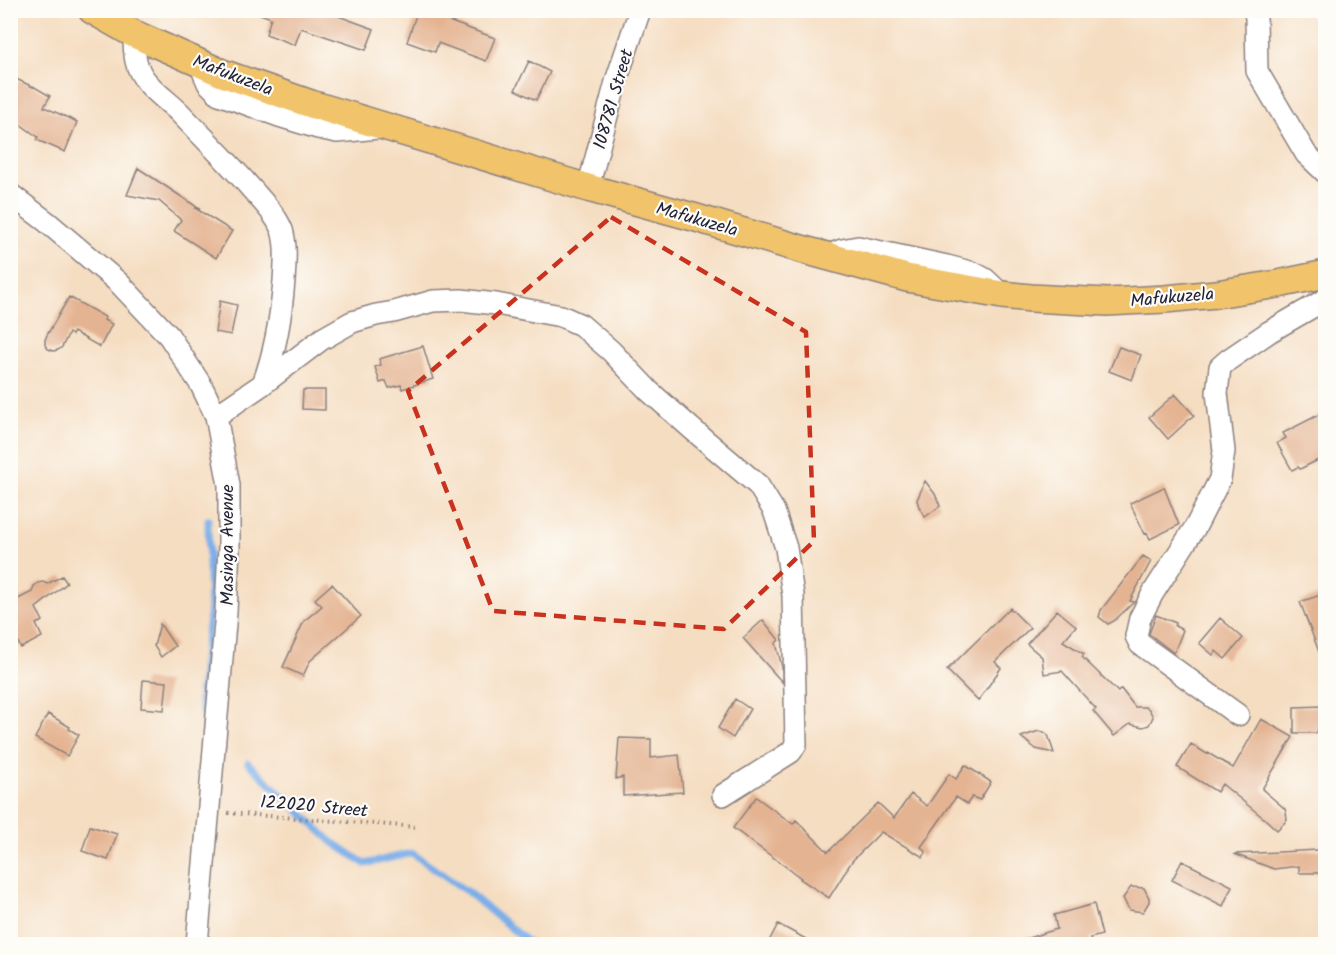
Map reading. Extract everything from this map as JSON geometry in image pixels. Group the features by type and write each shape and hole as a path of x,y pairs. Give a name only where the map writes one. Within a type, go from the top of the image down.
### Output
{"main road":[{"name":"Mafukuzela","path":"92,10 134,34 222,73 311,104 588,188 907,278 1002,295 1107,302 1216,294 1326,274"}],"street":[{"name":"108781 Street","path":"588,188 617,78 640,10"},
{"path":"1254,10 1257,71 1306,154 1326,172"},
{"path":"134,34 136,64 150,87 178,111 235,170 268,208 281,230 285,245 285,266 281,318 263,384"},
{"name":"Masinga Avenue","path":"10,194 119,283 169,336 201,385 216,416 229,484 229,547 226,612 197,945"},
{"path":"216,416 322,339 352,322 433,301 461,300 496,304 561,316 581,325 611,351 649,391 758,485 774,511 786,548 793,595 796,744 791,752 723,795"},
{"path":"1238,715 1140,644 1136,636 1137,627 1149,601 1196,526 1220,479 1224,451 1217,393 1220,367 1269,332 1326,300"}],"path":[{"name":"122020 Street","path":"209,811 417,828"}],"highlighted area":[{"path":"611,217 806,332 814,541 724,629 493,611 408,391"}],"building":[{"path":"260,10 335,10 333,14 374,29 366,50 301,28 295,45 266,34 271,18 260,14"},
{"path":"417,12 431,17 432,15 495,38 486,61 438,43 435,52 407,42"},
{"path":"529,61 550,72 536,100 515,90"},
{"path":"10,76 50,96 44,107 77,122 65,152 37,140 38,137 10,117"},
{"path":"138,168 232,231 216,258 174,231 181,220 159,201 127,195"},
{"path":"69,297 105,317 104,320 112,324 100,347 74,332 72,335 69,333 58,350 53,351 45,345 47,335"},
{"path":"220,301 237,305 231,335 215,332"},
{"path":"423,346 433,379 402,389 401,385 389,388 386,381 380,383 375,367 381,365 379,359"},
{"path":"1119,347 1141,355 1132,380 1109,371"},
{"path":"303,390 325,390 325,410 302,409"},
{"path":"1175,394 1194,415 1168,439 1149,417"},
{"path":"1326,411 1326,456 1300,469 1298,467 1292,470 1277,443 1286,438 1283,433"},
{"path":"925,481 935,494 940,506 925,517 917,500"},
{"path":"1164,487 1179,525 1150,539 1147,533 1145,534 1130,503"},
{"path":"1143,556 1151,561 1130,601 1134,602 1108,624 1099,617 1101,610"},
{"path":"62,576 67,583 36,608 43,621 36,624 42,637 21,648 10,627 10,603 32,592 38,583 47,584"},
{"path":"332,584 361,616 310,661 303,676 283,667 304,621 322,606 315,599"},
{"path":"1326,593 1326,665 1324,665 1300,602"},
{"path":"1010,608 1030,628 995,662 1001,668 978,701 947,670"},
{"path":"1057,610 1076,626 1063,641 1084,654 1082,657 1118,692 1121,689 1135,707 1149,709 1153,717 1149,725 1143,727 1130,724 1114,736 1093,711 1096,709 1062,671 1044,674 1042,657 1027,644"},
{"path":"1156,615 1176,623 1175,626 1183,630 1174,653 1149,634"},
{"path":"1220,618 1243,638 1225,659 1216,651 1213,655 1199,643"},
{"path":"763,620 779,640 776,643 782,667 782,682 743,638"},
{"path":"160,624 175,646 161,657 154,646"},
{"path":"143,680 167,682 164,710 141,708"},
{"path":"735,699 750,709 733,738 718,728"},
{"path":"1322,706 1317,733 1294,733 1294,707"},
{"path":"48,714 79,735 67,756 35,738"},
{"path":"1261,719 1293,737 1262,789 1285,809 1287,819 1277,830 1222,784 1217,792 1177,767 1191,744 1233,768"},
{"path":"1039,731 1048,735 1054,753 1036,749 1021,737"},
{"path":"619,738 651,739 651,758 679,755 683,792 623,796 623,777 616,779"},
{"path":"965,765 991,782 980,800 972,797 967,804 956,797 921,847 926,852 923,857 881,832 852,861 829,898 733,828 756,797 793,824 796,820 828,852 878,803 894,818 911,794 927,806 949,774 956,779"},
{"path":"90,826 117,834 108,860 82,851"},
{"path":"1326,850 1326,873 1299,873 1299,866 1274,869 1234,854"},
{"path":"1182,861 1232,886 1223,906 1172,880"},
{"path":"1131,887 1144,888 1149,898 1143,912 1129,910 1123,898"},
{"path":"1094,904 1102,935 1090,938 1092,945 1023,945 1022,940 1057,929 1054,915"},
{"path":"778,924 817,945 767,945"}],"waterway":[{"path":"207,736 200,699 210,609 208,520"},
{"path":"248,763 331,841 365,864 412,853 469,893 530,944"}]}
